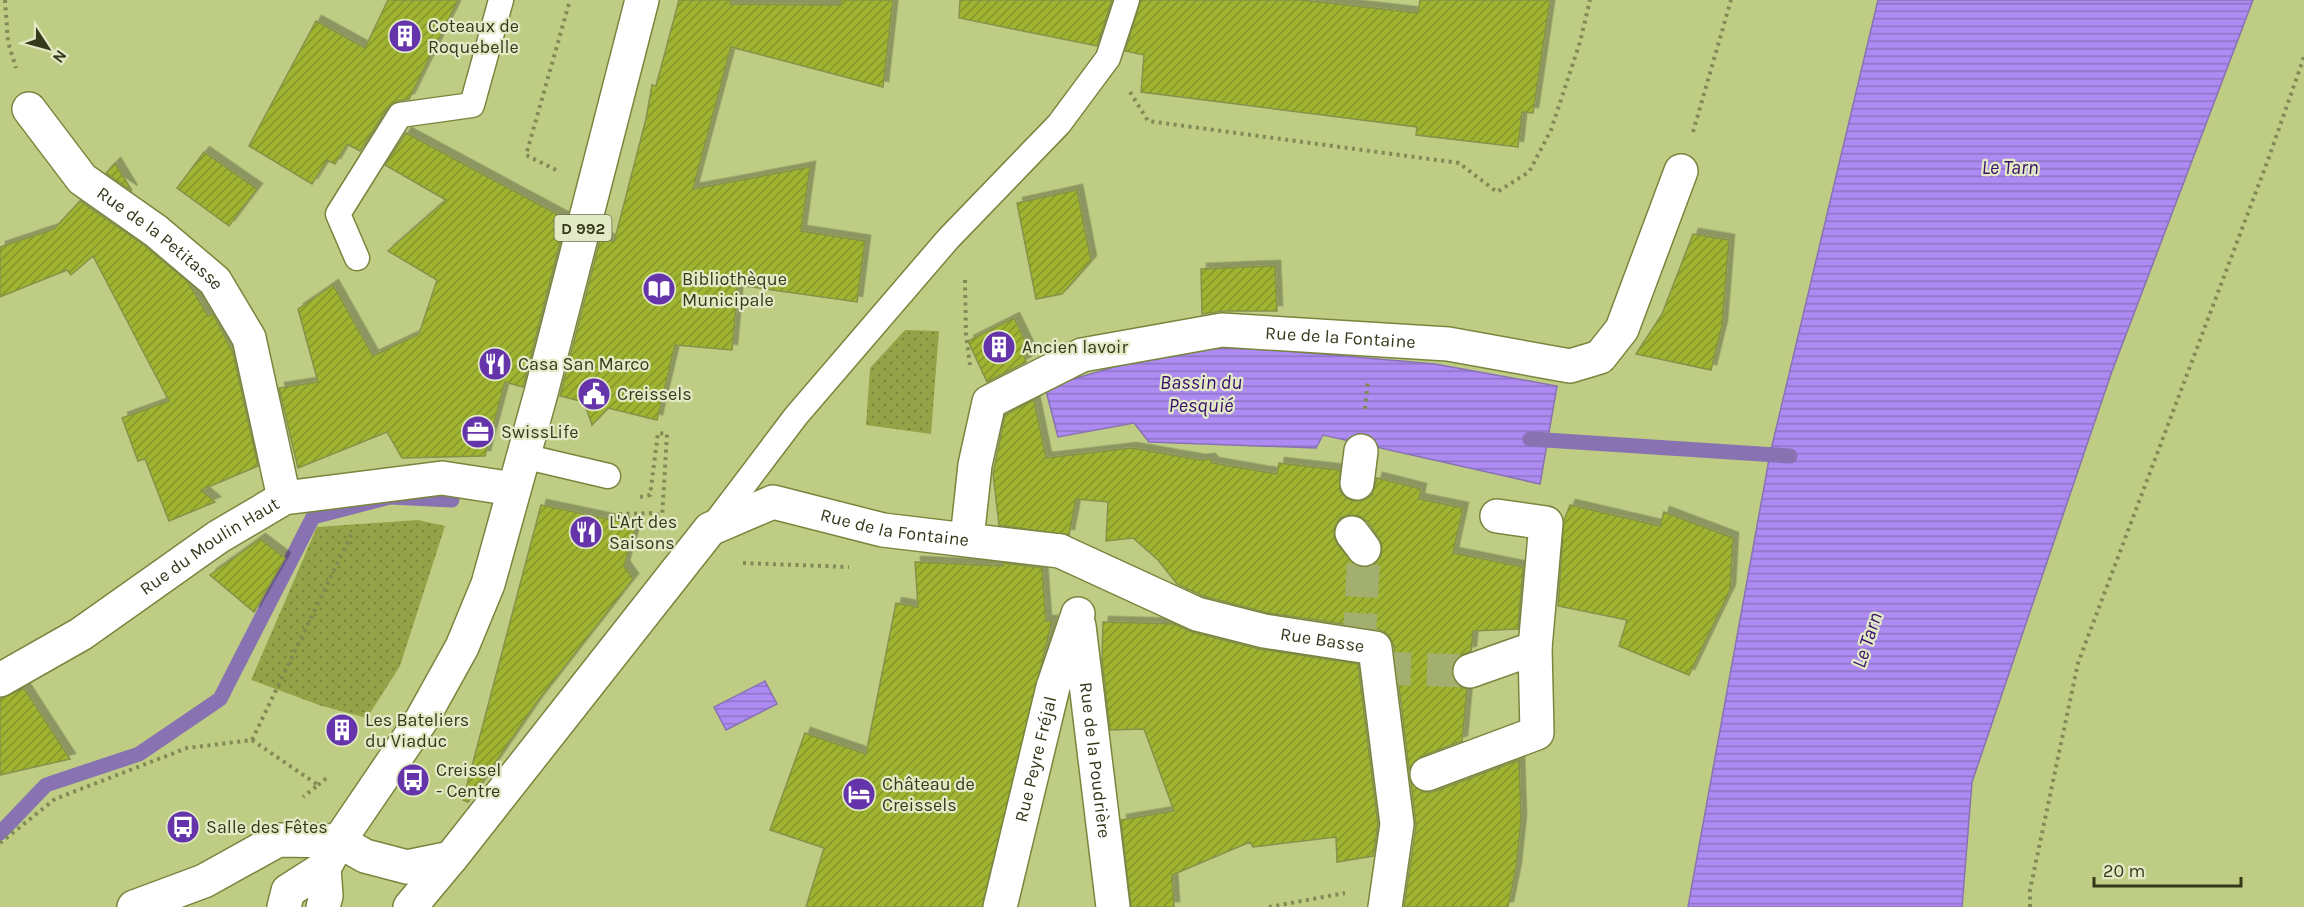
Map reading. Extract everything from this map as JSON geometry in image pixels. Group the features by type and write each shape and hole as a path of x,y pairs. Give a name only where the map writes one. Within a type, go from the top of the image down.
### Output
{"street":[{"name":"D 992","path":"284,907 288,891 332,854 422,719 462,647 488,584 642,0"},
{"name":"Rue de la Petitasse","path":"29,109 82,179 156,231 215,280 249,338 284,498"},
{"name":"Rue de la Fontaine","path":"410,907 710,529 773,502 883,530 967,538 975,465 989,402 1082,355 1222,330 1448,344 1570,366 1600,357 1622,329 1681,171"},
{"path":"1358,483 1360,451"},
{"name":"Rue du Moulin Haut","path":"0,680 81,634 218,537 284,498 442,478 513,489"},
{"path":"1407,780 1537,733 1534,648 1546,523 1497,516"},
{"name":"Rue Basse","path":"967,538 1060,551 1197,614 1264,631 1375,648 1407,780 1397,824 1386,907"},
{"name":"Rue Peyre Fréjal","path":"1000,907 1053,687 1078,614"},
{"name":"Rue de la Poudrière","path":"1078,614 1113,907"},
{"path":"1470,671 1534,648"},
{"path":"134,907 204,881 278,840 332,854 365,855 407,867 451,858"},
{"path":"323,907 332,854"}],"lane":[{"path":"357,258 338,214 400,115 472,105 501,0"},
{"path":"710,529 796,416 958,227 1059,124 1108,58 1127,0"},
{"path":"523,456 608,476"}],"path":[{"path":"5,0 8,42 29,109"},
{"path":"561,173 526,155 570,0"},
{"path":"1108,58 1148,121 1460,163 1497,192 1529,172 1551,130 1580,42 1590,0"},
{"path":"1681,171 1731,0"},
{"path":"2030,907 2030,890 2078,663 2264,171 2304,57"},
{"path":"958,227 964,264 966,336 972,380 989,402"},
{"path":"1360,451 1372,340"},
{"path":"614,514 656,513 662,520"},
{"path":"252,740 356,524"},
{"path":"685,560 845,568 853,565"},
{"path":"0,843 55,799 187,748 252,740 318,785 297,803 278,840"},
{"path":"1269,907 1342,893"}],"green space":[{"path":"905,330 939,331 931,434 866,425 870,368"},
{"path":"418,520 445,526 400,666 367,718 322,706 251,680 317,527"}],"water":[{"name":"Le Tarn","path":"1878,0 2253,0 2111,374 1972,782 1962,907 1688,907 1770,454"},
{"name":"Bassin du Pesquié","path":"1198,343 1435,364 1557,386 1540,484 1323,435 1316,448 1149,442 1134,423 1058,437 1045,387"},
{"path":"765,681 777,704 726,730 714,707"}],"building":[{"path":"388,0 458,0 409,99 398,101 388,107 360,151 347,144 335,164 327,160 312,184 249,146 316,21 365,48"},
{"path":"679,0 731,0 730,4 841,5 841,0 893,0 883,87 731,47 693,189 810,167 801,231 865,241 857,302 738,285 732,350 675,345 657,420 608,408 592,425 584,402 560,396 601,236 614,242 646,119 652,85 656,86"},
{"path":"960,0 1112,0 1097,46 959,18"},
{"path":"1141,0 1301,0 1418,13 1420,0 1550,0 1533,113 1522,112 1518,147 1416,135 1417,127 1141,92 1144,55 1125,51"},
{"path":"406,133 566,219 523,387 505,382 485,456 402,458 387,432 298,468 279,388 318,382 298,309 333,285 373,356 419,334 437,280 388,251 446,200 385,165"},
{"path":"204,152 257,189 229,226 177,188"},
{"path":"115,163 132,191 106,173"},
{"path":"1077,190 1091,261 1062,294 1036,299 1017,203"},
{"path":"80,201 145,246 188,282 208,316 213,314 233,353 258,466 201,490 215,502 169,521 145,459 138,461 122,418 169,401 93,256 71,275 67,270 0,297 0,247 54,229"},
{"path":"1693,234 1729,240 1722,326 1711,370 1636,354 1662,314"},
{"path":"1275,266 1277,311 1223,311 1202,314 1201,269"},
{"name":"Ancien lavoir","path":"1014,318 1031,353 1024,356 1026,362 987,382 968,341"},
{"path":"1034,400 1046,458 1131,448 1200,460 1210,459 1213,463 1277,474 1279,463 1340,470 1340,491 1346,498 1354,501 1364,500 1372,495 1377,478 1421,489 1419,499 1463,508 1453,553 1523,567 1518,629 1473,631 1471,651 1456,658 1452,667 1453,678 1458,686 1467,689 1462,741 1420,757 1409,769 1394,646 1388,634 1378,629 1268,613 1203,596 1177,584 1158,560 1133,538 1106,541 1108,502 1076,499 1069,535 999,525 993,474 1005,415","holes":["1349,515 1359,516 1367,521 1382,546 1381,556 1375,564 1366,568 1356,566 1337,544 1334,536 1335,526 1340,518"]},
{"path":"541,505 636,525 624,566 633,579 537,702 468,802 463,800"},
{"path":"1570,505 1660,526 1664,512 1733,538 1730,590 1689,675 1619,646 1627,620 1558,606 1564,520"},
{"path":"260,539 285,558 254,612 210,575"},
{"path":"915,562 1003,566 1003,563 1042,568 1046,621 1052,621 982,907 806,907 824,848 770,830 805,733 866,754 896,603 918,607"},
{"path":"1103,622 1174,624 1192,632 1259,649 1358,664 1378,824 1373,856 1337,862 1336,837 1253,847 1250,842 1172,875 1174,907 1131,907 1121,820 1174,811 1144,729 1110,730 1102,660"},
{"path":"24,688 70,759 0,775 0,699"},
{"path":"1519,760 1521,820 1516,868 1508,907 1404,907 1416,826 1411,782 1423,792 1433,792"}],"waterway":[{"path":"1530,439 1790,456"},
{"path":"0,833 46,785 139,754 220,699 313,517 390,497 452,500"}],"tunnel":[{"path":"1359,646 1364,549"},
{"path":"1378,668 1470,671"}],"place":[{"name":"Coteaux de Roquebelle","path":"405,36"},
{"name":"Bibliothèque Municipale","path":"659,289"},
{"name":"Ancien lavoir","path":"999,347"},
{"name":"Casa San Marco","path":"495,364"},
{"name":"Creissels","path":"594,394"},
{"name":"SwissLife","path":"478,432"},
{"name":"L'Art des Saisons","path":"586,532"},
{"name":"Les Bateliers du Viaduc","path":"342,730"},
{"name":"Creissel - Centre","path":"413,780"},
{"name":"Château de Creissels","path":"859,794"},
{"name":"Salle des Fêtes","path":"183,827"}]}
